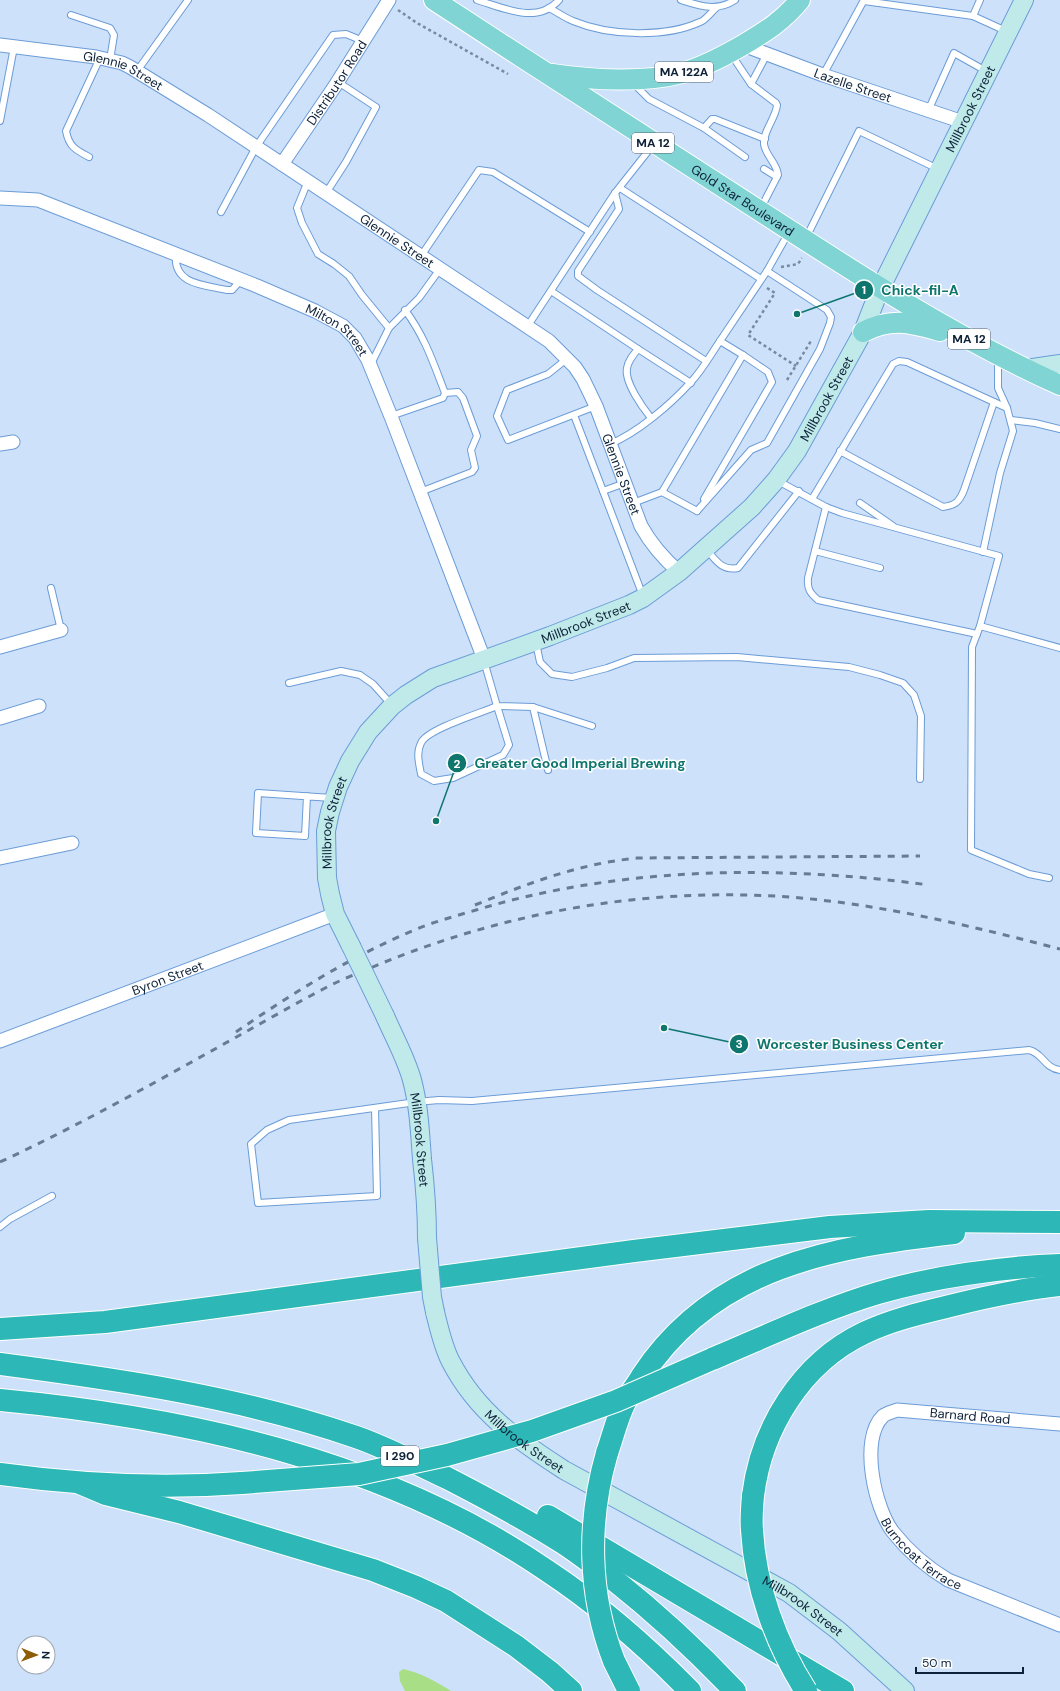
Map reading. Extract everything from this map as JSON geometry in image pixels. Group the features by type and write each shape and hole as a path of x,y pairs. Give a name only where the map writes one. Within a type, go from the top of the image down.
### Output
{"highway":[{"path":"0,1329 105,1322 634,1251 830,1227 929,1221 1052,1222"},
{"path":"629,1691 614,1661 599,1606 594,1569 594,1516 607,1453 625,1402 660,1352 684,1326 710,1304 729,1292 790,1265 835,1251 908,1239 1052,1222"},
{"path":"0,1474 80,1483 178,1486 242,1483 359,1474 447,1455 532,1431 616,1401 812,1316 877,1293 956,1277 1060,1265"},
{"path":"806,1691 785,1653 774,1626 763,1594 753,1545 753,1496 760,1460 782,1411 802,1381 817,1365 845,1343 864,1332 893,1320 996,1295 1060,1285"},
{"name":"I 290","path":"0,1364 153,1386 266,1410 358,1438 420,1465 479,1495 564,1544 631,1594 669,1626 708,1662 735,1691"},
{"name":"I 290","path":"0,1400 117,1415 233,1438 319,1462 409,1495 472,1525 546,1570 628,1632 690,1691"},
{"path":"420,1465 455,1469 514,1497 843,1691"},
{"path":"80,1483 106,1494 179,1512 373,1570 416,1587 446,1601 516,1646 550,1672 571,1691"}],"main road":[{"name":"Gold Star Boulevard","path":"434,0 759,211 799,243 998,355 1060,385"},
{"name":"MA 122A","path":"546,74 588,79 656,78 683,73 709,63 772,28 800,0"},
{"name":"Millbrook Street","path":"905,1691 839,1631 789,1593 564,1470 530,1448 500,1424 473,1397 450,1361 432,1297 426,1238 424,1174 420,1123 412,1079 399,1045 335,914 327,878 326,831 334,798 357,748 380,717 406,694 433,678 600,618 643,598 679,572 704,548 752,507 776,480 797,451 863,332 880,289 1024,0"},
{"path":"863,332 880,325 897,322 909,323 964,336"},
{"path":"1026,369 1060,364"}],"street":[{"name":"Distributor Road","path":"282,164 338,82 389,1"},
{"name":"Glennie Street","path":"0,45 105,59 122,63 137,71 308,181 549,341 568,358 583,379 596,406 641,526 650,542 679,572"},
{"name":"Lazelle Street","path":"736,49 767,54 823,75 963,122"},
{"name":"Milton Street","path":"0,198 38,200 241,280 315,311 343,326 355,338 370,365 391,416 484,660"},
{"path":"0,647 61,630"},
{"path":"0,718 39,706"},
{"path":"0,858 72,842"},
{"name":"Byron Street","path":"0,1041 335,914"},
{"name":"Barnard Road","path":"882,1417 897,1410 908,1410 1060,1424"},
{"name":"Burncoat Terrace","path":"882,1417 872,1434 872,1472 876,1495 892,1531 932,1570 948,1580 1060,1625"}],"lane":[{"path":"137,71 188,0"},
{"path":"477,0 533,14 542,12 559,0"},
{"path":"681,0 703,7 716,8 729,4 735,0"},
{"path":"973,16 980,0"},
{"path":"823,75 864,1 973,16 1008,32"},
{"path":"549,8 574,22 610,31 641,33 670,31 701,22 716,8"},
{"path":"70,15 110,28 114,35 105,59 66,131 68,140 75,149 89,157"},
{"path":"221,212 256,147 333,35 346,34 363,41"},
{"path":"0,121 14,46"},
{"path":"736,49 751,84 777,105 765,139 766,149 778,170 777,177 759,211"},
{"path":"928,110 954,53 988,72"},
{"path":"751,84 767,54"},
{"path":"629,78 649,99 704,128 745,157"},
{"path":"326,193 346,162 376,107 338,82"},
{"path":"704,128 712,119 715,119 765,139"},
{"path":"610,444 625,438 651,418 691,383 767,271 799,243 859,131 940,170"},
{"path":"527,326 617,190 654,144"},
{"path":"421,256 479,170 493,172 590,232"},
{"path":"764,170 777,177"},
{"path":"308,181 297,208 302,223 318,254 349,276 362,295 389,328"},
{"path":"617,190 761,279"},
{"path":"617,190 619,209 578,271 578,276 706,361"},
{"path":"176,255 175,263 177,269 181,275 188,280 227,290 232,290 241,280"},
{"path":"370,365 389,328 418,298 440,268"},
{"path":"697,511 751,450 767,443 820,348 830,323 831,317 827,310 767,271"},
{"path":"551,291 691,383"},
{"path":"391,416 443,398 445,393 426,343 405,310"},
{"path":"697,511 772,382 772,377 768,372 720,341"},
{"path":"638,349 631,358 626,376 640,404 651,418"},
{"path":"983,552 1000,474 1013,431 1008,408 998,388 998,355"},
{"path":"633,504 662,492 743,356"},
{"path":"568,358 548,374 508,390 497,416 508,440 596,406"},
{"path":"812,499 893,364 899,361 907,362 1008,408"},
{"path":"420,492 472,472 475,468 471,450 477,436 463,398 458,392 445,393"},
{"path":"840,451 943,508 959,501 994,402"},
{"path":"574,415 643,598"},
{"path":"1011,420 1060,429"},
{"path":"776,480 842,514 999,556 978,634 972,647 971,850 1028,874 1049,878"},
{"path":"603,491 625,483"},
{"path":"704,548 725,568 738,568 799,491"},
{"path":"662,492 697,511"},
{"path":"860,502 896,528"},
{"path":"826,507 807,586 811,594 818,600 978,634"},
{"path":"815,551 880,568"},
{"path":"51,588 61,630"},
{"path":"980,626 1060,648"},
{"path":"536,641 540,662 552,674 572,677 607,668 634,658 737,657 849,667 903,683 914,696 921,716 920,779"},
{"path":"484,660 497,706 509,745 503,755 453,778 434,781 421,774 418,756 421,742 432,732 497,706 533,707 592,726"},
{"path":"289,683 341,671 360,675 373,684 392,706"},
{"path":"533,707 548,770"},
{"path":"307,796 305,836 256,833 258,793 307,796 334,798"},
{"path":"375,1108 377,1196 258,1203 251,1144 267,1130 289,1120 416,1102 439,1100 472,1101 1029,1050 1036,1051 1048,1066 1060,1070"},
{"path":"0,1227 10,1219 52,1196"}],"path":[{"path":"389,1 417,23 508,74"},
{"path":"796,366 748,335 775,293 767,288 781,267 798,264 799,243"},
{"path":"787,380 812,340"}],"green space":[{"path":"403,1669 428,1678 451,1691 405,1691 400,1681 399,1672"}],"railway":[{"path":"475,905 534,882 574,870 637,858 920,856"},
{"path":"236,1032 279,1003 324,976 393,939 439,921 531,895 644,877 701,874 816,874 929,885"},
{"path":"0,1162 121,1101 335,983 429,945 529,917 580,907 632,900 684,896 737,895 789,897 823,900 892,910 960,924 1060,949"}],"place":[{"name":"Chick-fil-A","path":"797,314"},
{"name":"Greater Good Imperial Brewing","path":"436,821"},
{"name":"Worcester Business Center","path":"664,1028"}]}
